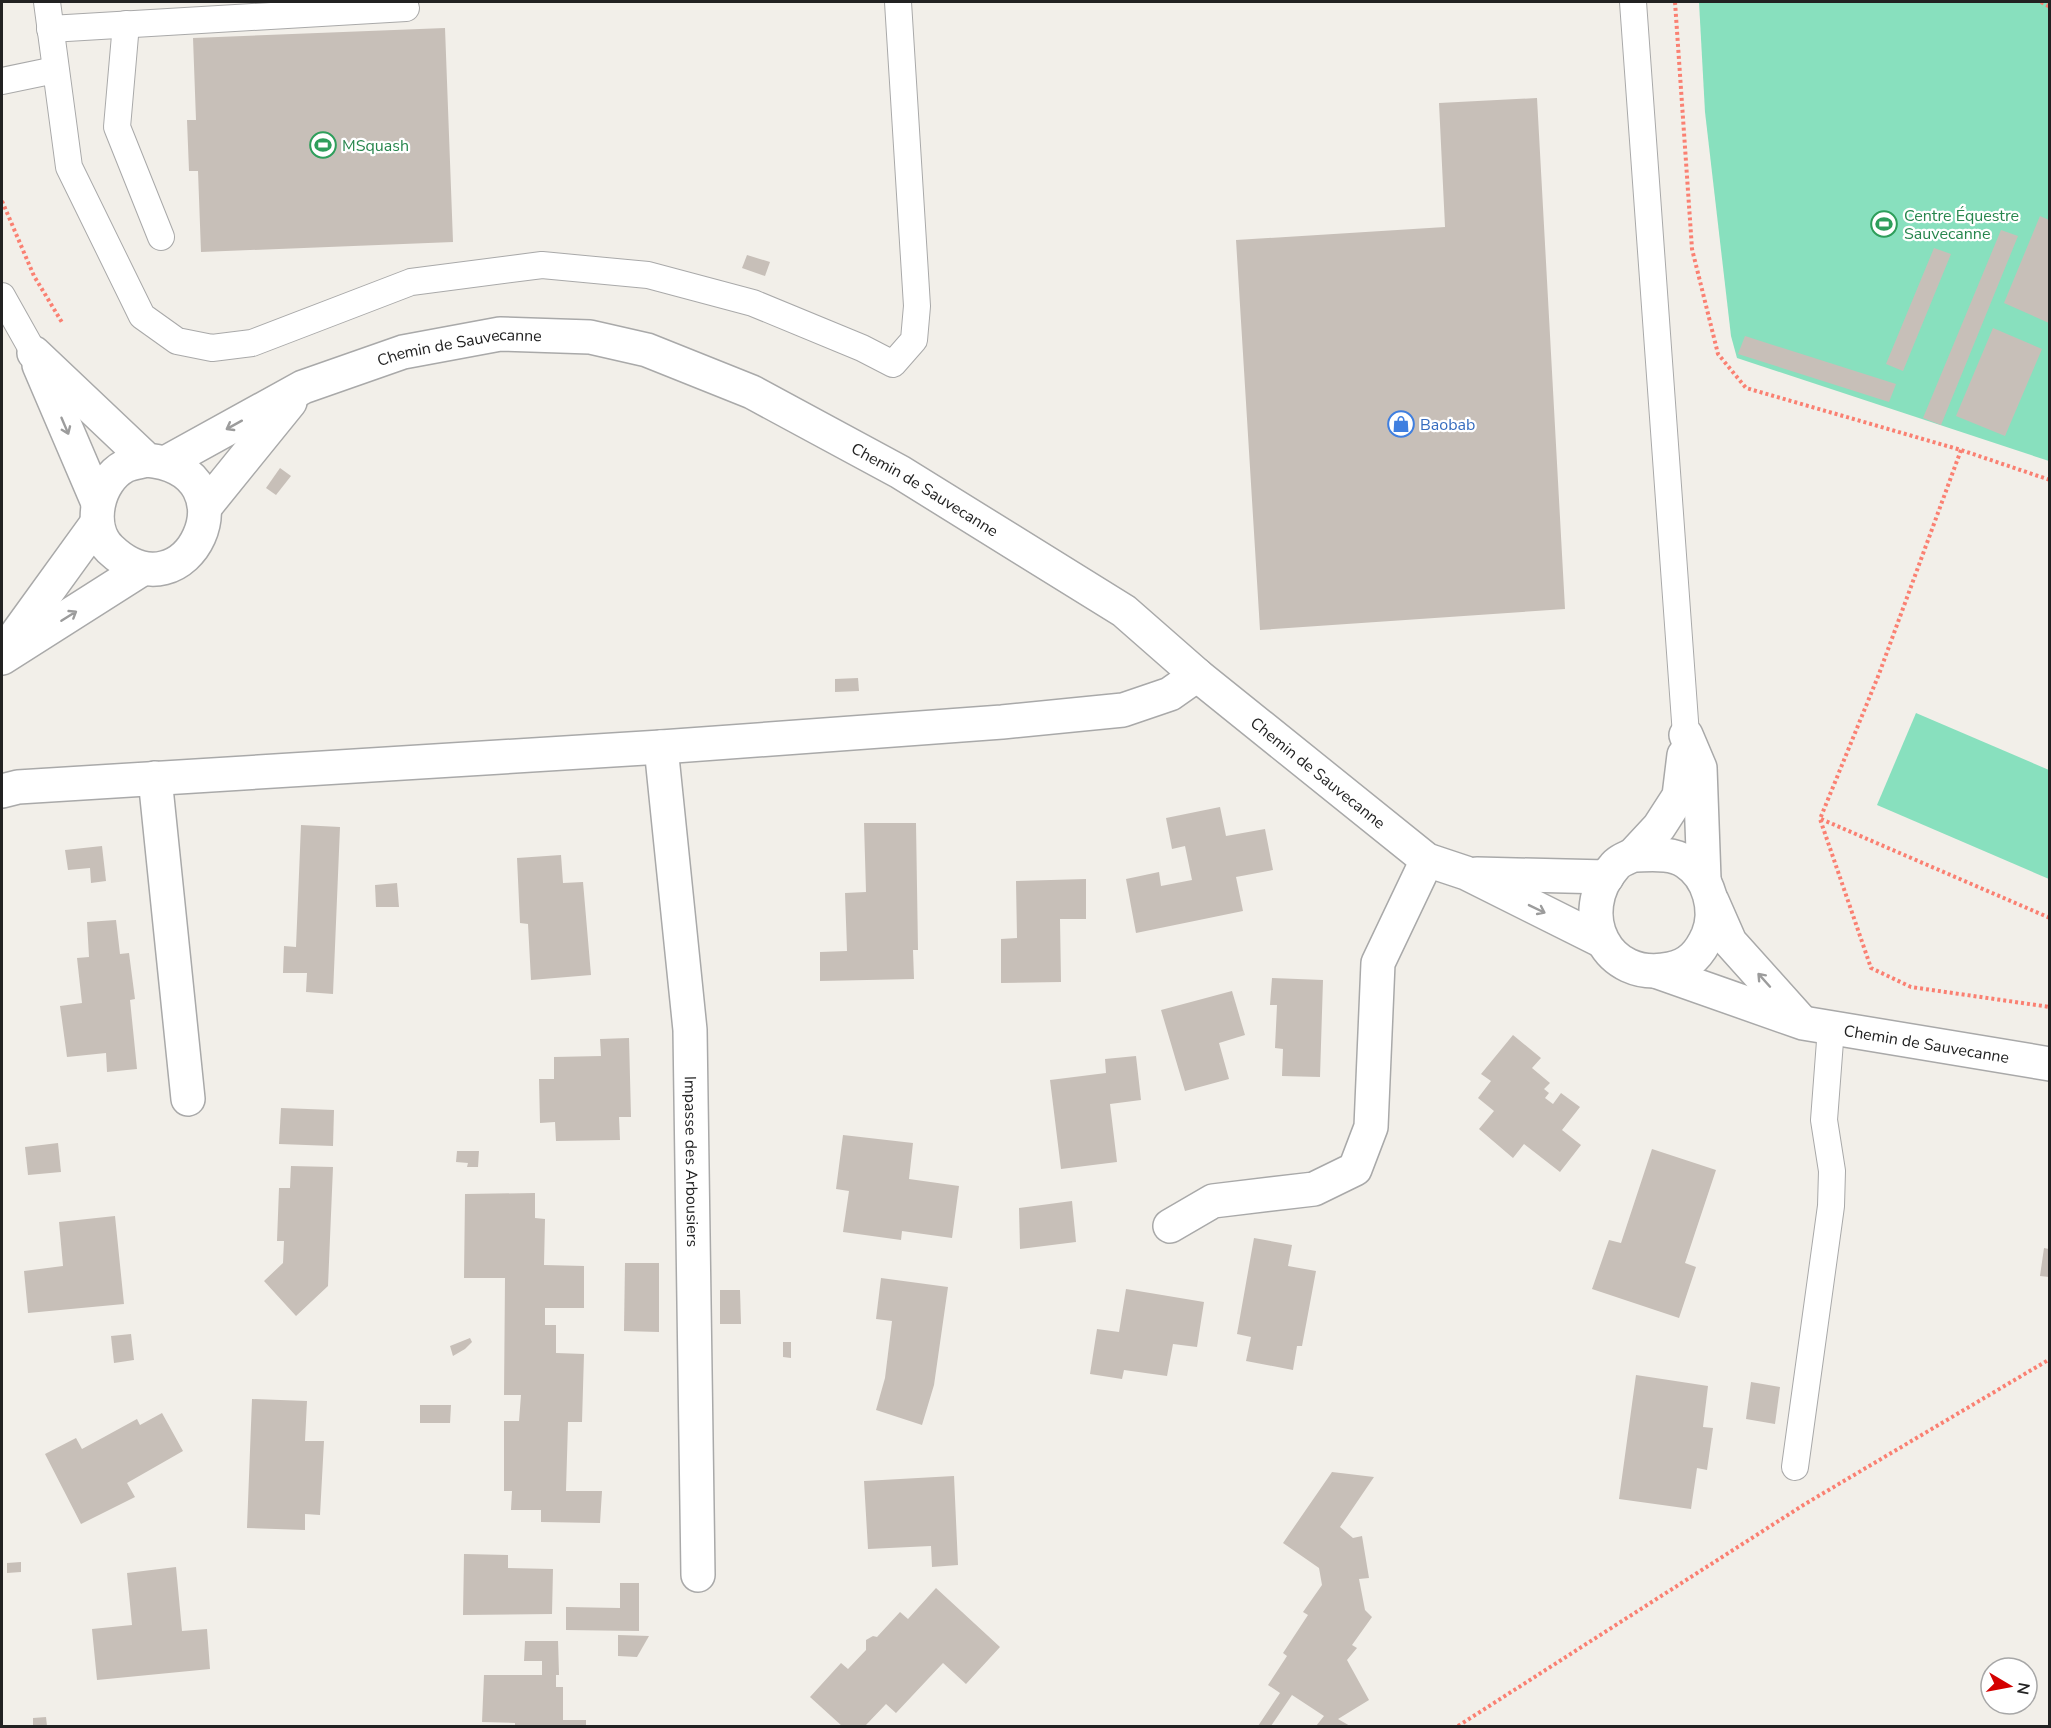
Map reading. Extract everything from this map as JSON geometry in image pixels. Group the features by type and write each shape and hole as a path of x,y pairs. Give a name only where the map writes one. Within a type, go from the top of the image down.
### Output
{"street":[{"name":"Chemin de Sauvecanne","path":"157,461 303,387 403,352 500,334 590,337 647,350 752,392 900,472 1124,611 1197,675 1427,860 1466,873 1602,941"},
{"path":"2,657 142,569 168,567 190,553 203,532 205,507 193,478 157,461 34,353"},
{"path":"34,353 98,513 105,544 122,560 142,569"},
{"path":"205,507 303,387"},
{"path":"2,657 98,513 108,481 124,466 157,461"},
{"path":"2,790 18,786 661,747 1123,710 1170,694 1197,675"},
{"path":"1686,735 1700,768 1710,930 1701,950 1684,966 1658,972 1631,969 1612,955 1602,941 1595,916 1599,895 1615,865 1633,855 1659,827 1679,796 1686,735"},
{"name":"Impasse des Arbousiers","path":"661,747 690,1030 698,1575"},
{"path":"155,778 188,1099"},
{"path":"1633,855 1666,855 1686,861 1708,890 1730,942 1817,1026"},
{"path":"1170,1226 1213,1201 1314,1189 1355,1168 1371,1127 1378,963 1427,860"},
{"name":"Chemin de Sauvecanne","path":"1466,873 1607,877"},
{"name":"Chemin de Sauvecanne","path":"1658,972 1817,1026 2049,1064"}],"lane":[{"path":"47,2 69,167 142,316 177,341 212,348 252,343 411,282 542,265 648,275 753,303 862,348 893,364 914,340 917,306 898,2"},
{"path":"1634,2 1686,735"},
{"path":"50,29 406,8"},
{"path":"126,24 117,127 161,237"},
{"path":"2,81 55,70"},
{"path":"2,296 34,353"},
{"path":"1795,1467 1831,1206 1832,1171 1824,1120 1817,1026"}],"path":[{"path":"1675,2 1692,249 1718,354 1746,388 1961,450 2049,480"},
{"path":"2041,2 2049,7"},
{"path":"1961,450 1878,674 1820,819 1871,968 1911,987 2049,1007"},
{"path":"1820,819 2049,918"},
{"path":"1458,1726 1805,1504 2049,1359"}],"green space":[{"name":"Centre Équestre Sauvecanne","path":"1699,2 2049,2 2049,461 1737,358 1731,336 1705,112"},
{"path":"1916,713 2049,770 2049,879 1877,805"}],"building":[{"name":"MSquash","path":"445,28 453,242 201,252 198,171 189,171 187,120 196,120 193,38"},
{"name":"Baobab","path":"1537,98 1565,609 1260,630 1236,240 1445,227 1439,103"},
{"path":"2040,216 2049,220 2049,323 2004,303"},
{"path":"2001,230 2018,236 1941,425 1923,418"},
{"path":"1934,248 1951,254 1903,371 1886,364"},
{"path":"747,255 770,262 765,276 742,268"},
{"path":"1993,328 2042,349 2005,436 1956,416"},
{"path":"1745,336 1896,384 1889,402 1738,354"},
{"path":"280,468 291,476 276,495 266,488"},
{"path":"858,678 859,691 835,692 835,679"},
{"path":"1220,807 1226,836 1265,829 1273,870 1236,877 1243,911 1136,933 1126,879 1159,872 1161,886 1192,880 1185,846 1172,849 1166,818"},
{"path":"864,823 916,823 918,950 913,950 914,979 820,981 820,952 847,951 845,893 866,892"},
{"path":"301,825 340,827 333,994 306,992 307,973 283,973 284,946 296,947"},
{"path":"102,846 106,881 91,883 90,868 68,870 65,850"},
{"path":"561,855 563,883 583,882 591,975 531,980 528,924 520,923 517,858"},
{"path":"1086,879 1086,919 1060,919 1061,982 1001,983 1001,939 1017,938 1016,881"},
{"path":"397,883 399,907 376,907 375,885"},
{"path":"116,920 120,954 129,953 135,999 130,1000 137,1069 107,1072 106,1053 67,1057 60,1006 82,1003 77,958 89,957 87,922"},
{"path":"1272,978 1323,980 1320,1077 1282,1076 1283,1049 1275,1048 1277,1005 1270,1005"},
{"path":"1232,991 1245,1035 1219,1043 1229,1079 1185,1091 1161,1010"},
{"path":"1513,1035 1541,1058 1532,1068 1550,1083 1544,1089 1549,1093 1545,1098 1553,1104 1561,1093 1580,1107 1562,1130 1581,1145 1560,1172 1524,1144 1513,1158 1479,1129 1494,1111 1478,1098 1491,1081 1481,1074"},
{"path":"629,1038 631,1117 619,1117 620,1140 556,1141 555,1122 540,1123 539,1079 554,1079 554,1057 601,1056 600,1039"},
{"path":"1136,1056 1141,1100 1110,1104 1117,1162 1061,1169 1050,1080 1106,1073 1105,1059"},
{"path":"281,1108 334,1110 333,1146 279,1144"},
{"path":"843,1135 913,1143 909,1179 959,1186 952,1238 902,1231 901,1240 843,1232 849,1191 836,1189"},
{"path":"58,1143 61,1172 28,1175 25,1147"},
{"path":"1652,1149 1716,1170 1685,1263 1696,1267 1679,1318 1592,1289 1609,1240 1621,1243"},
{"path":"457,1151 479,1151 478,1167 467,1167 468,1163 456,1162"},
{"path":"291,1166 333,1167 328,1286 296,1316 264,1281 283,1263 284,1241 277,1241 279,1188 290,1188"},
{"path":"535,1193 535,1218 545,1219 544,1265 584,1266 584,1308 545,1308 545,1325 556,1325 556,1353 584,1354 582,1422 568,1422 566,1491 602,1491 600,1523 541,1522 541,1510 511,1510 512,1491 504,1491 504,1421 519,1421 521,1395 504,1395 505,1278 464,1278 465,1194"},
{"path":"1072,1201 1076,1242 1020,1249 1019,1208"},
{"path":"115,1216 124,1304 28,1313 24,1271 63,1266 59,1222"},
{"path":"1254,1238 1292,1245 1288,1266 1316,1271 1302,1346 1297,1346 1293,1370 1246,1361 1251,1337 1237,1334"},
{"path":"2044,1248 2049,1249 2049,1277 2040,1276"},
{"path":"625,1263 659,1263 659,1332 624,1331"},
{"path":"881,1278 948,1287 934,1385 922,1425 876,1410 885,1378 892,1321 876,1319"},
{"path":"1126,1289 1204,1302 1197,1347 1173,1344 1167,1376 1124,1370 1122,1379 1090,1374 1097,1329 1119,1332"},
{"path":"720,1290 740,1290 741,1324 720,1324"},
{"path":"131,1334 134,1360 114,1363 111,1336"},
{"path":"470,1338 472,1342 453,1356 450,1346"},
{"path":"783,1342 791,1342 791,1358 783,1357"},
{"path":"1636,1375 1708,1386 1703,1427 1713,1428 1707,1470 1697,1468 1691,1509 1619,1499"},
{"path":"1751,1382 1780,1387 1775,1424 1746,1419"},
{"path":"252,1399 307,1401 305,1441 324,1441 320,1515 305,1514 305,1530 247,1528"},
{"path":"420,1405 451,1405 450,1423 420,1423"},
{"path":"162,1413 183,1451 127,1483 135,1497 81,1524 45,1454 76,1438 82,1449 137,1419 140,1425"},
{"path":"1332,1472 1374,1477 1340,1527 1353,1538 1362,1536 1369,1578 1359,1579 1365,1610 1372,1617 1352,1645 1357,1648 1347,1660 1369,1700 1338,1719 1350,1726 1316,1726 1324,1716 1292,1695 1271,1726 1258,1726 1280,1693 1268,1685 1287,1656 1283,1653 1308,1615 1303,1612 1322,1585 1319,1568 1283,1543"},
{"path":"954,1476 958,1565 932,1567 931,1546 868,1549 864,1481"},
{"path":"464,1554 508,1555 508,1568 553,1569 552,1614 463,1615"},
{"path":"21,1562 21,1572 7,1573 7,1563"},
{"path":"176,1567 182,1631 207,1629 210,1669 97,1680 92,1629 132,1625 127,1573"},
{"path":"620,1583 639,1583 639,1631 566,1630 566,1607 620,1608"},
{"path":"936,1588 1000,1647 966,1684 943,1663 896,1713 886,1704 865,1726 842,1726 810,1697 841,1663 848,1669 866,1650 866,1640 873,1636 877,1637 900,1612 908,1619"},
{"path":"618,1635 649,1636 637,1657 618,1656"},
{"path":"525,1641 558,1641 559,1675 556,1675 556,1687 563,1687 563,1720 586,1720 586,1726 515,1726 515,1723 482,1722 484,1675 542,1675 542,1661 524,1661"},
{"path":"46,1717 47,1726 33,1726 33,1718"}],"place":[{"name":"MSquash","path":"323,145"},
{"name":"Centre Équestre Sauvecanne","path":"1884,224"},
{"name":"Baobab","path":"1401,424"}]}
